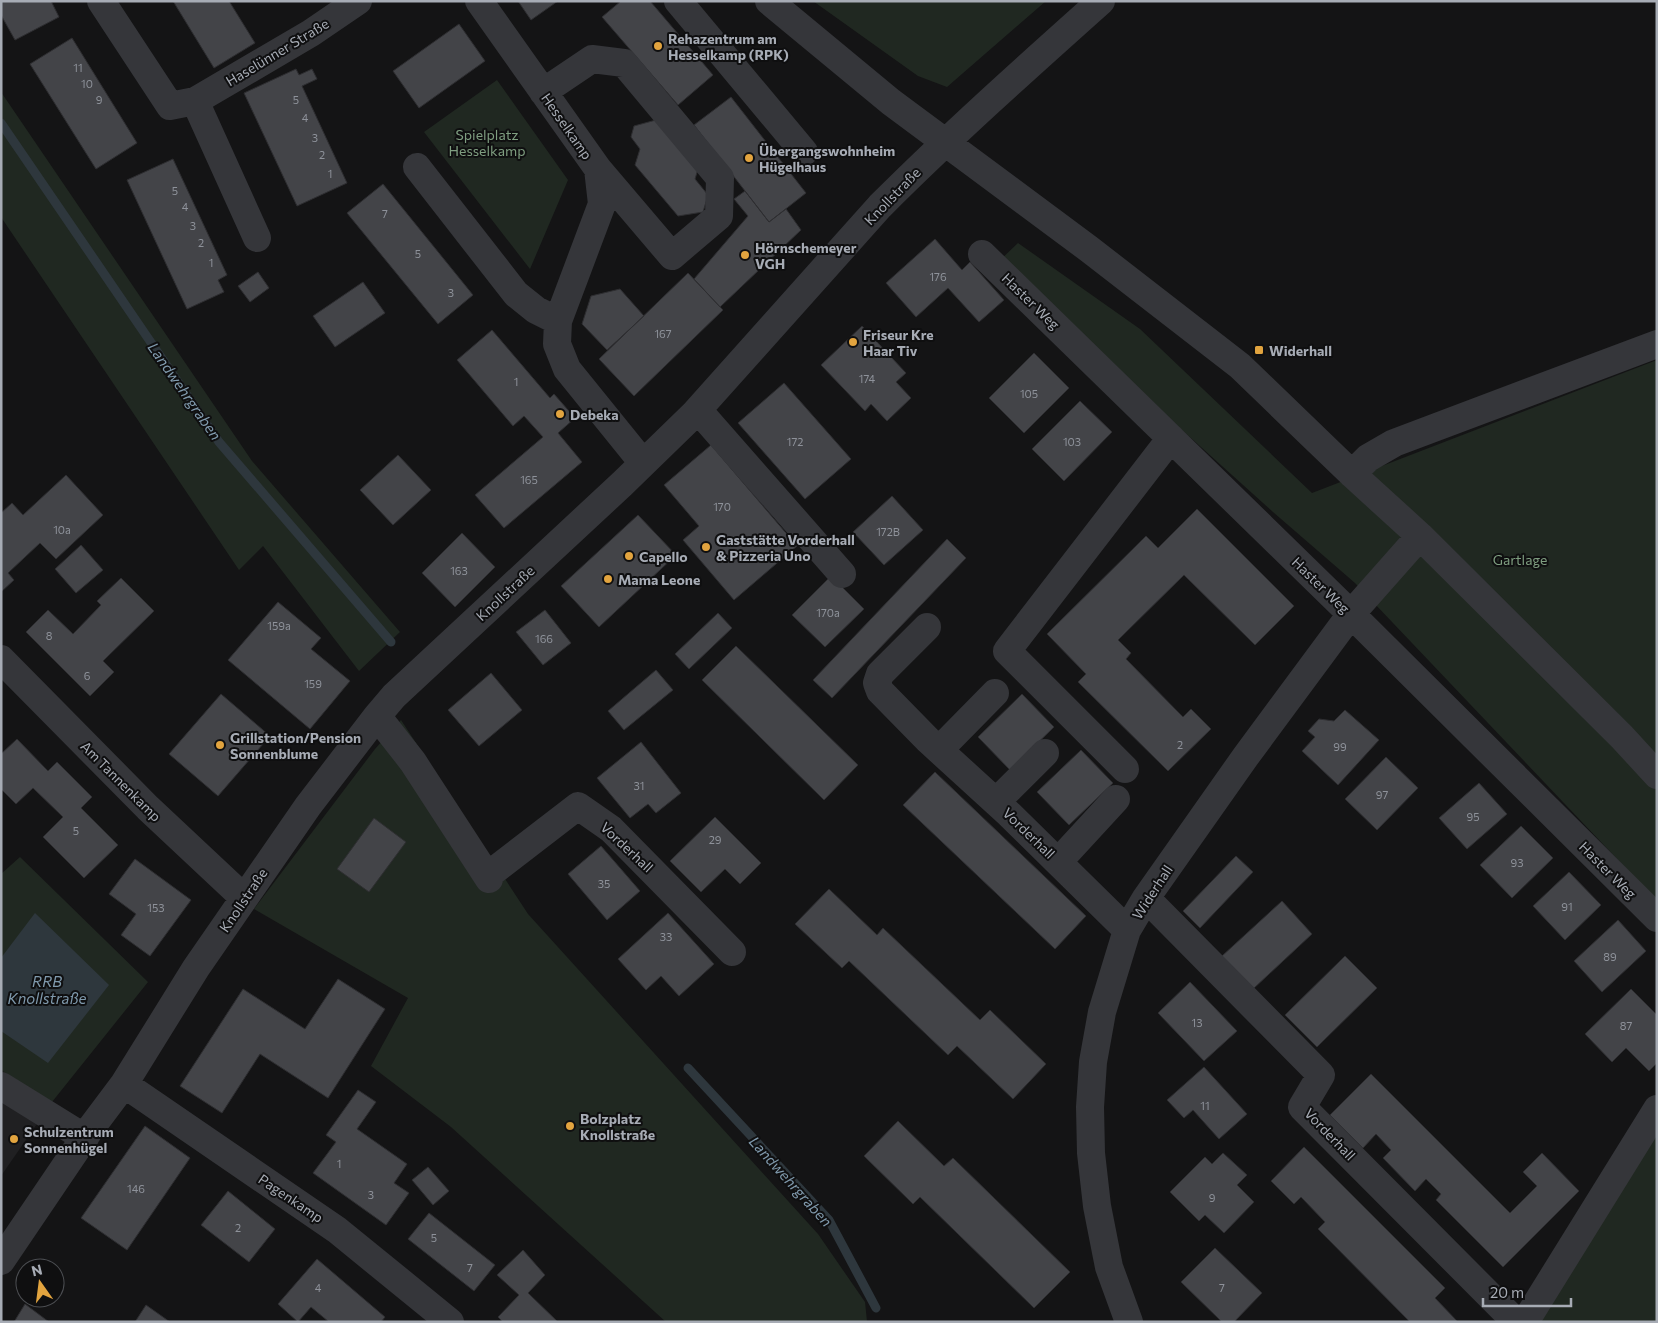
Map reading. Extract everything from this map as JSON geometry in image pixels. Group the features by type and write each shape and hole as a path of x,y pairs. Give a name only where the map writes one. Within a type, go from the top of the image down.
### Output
{"street":[{"name":"Haselünner Straße","path":"100,1 170,106 195,101 311,33 358,1"},
{"name":"Hesselkamp","path":"480,1 598,169 602,204 558,321 557,344 567,369 643,464"},
{"path":"678,1 804,152"},
{"path":"769,1 891,102 1089,249 1240,366 1352,474 1420,536 1622,737 1657,775"},
{"name":"Knollstraße","path":"1,1261 124,1084 196,968 244,898 308,806 376,716 394,696 643,464 698,410 880,206 946,142 1101,1"},
{"path":"543,92 592,60 624,63 720,178 719,216 672,256 598,169"},
{"path":"195,101 257,238"},
{"path":"417,167 516,294 536,310 558,321"},
{"name":"Haster Weg","path":"982,254 1351,614 1657,918"},
{"path":"1352,474 1368,458 1394,443 1657,344"},
{"path":"698,410 842,574"},
{"path":"1125,769 1007,651 1171,438"},
{"name":"Widerhall","path":"1129,1322 1109,1267 1097,1206 1091,1152 1090,1107 1093,1062 1102,1012 1127,930 1146,898 1246,756 1351,614 1420,536"},
{"name":"Vorderhall","path":"928,627 880,674 877,683 880,691 933,745 996,802 1127,930"},
{"name":"Am Tannenkamp","path":"1,659 148,808 244,898"},
{"path":"933,745 994,693"},
{"name":"Vorderhall","path":"376,716 413,762 488,878 578,806 611,829 732,952"},
{"path":"996,802 1045,753"},
{"path":"1058,862 1116,799"},
{"name":"Vorderhall","path":"1146,898 1321,1075 1302,1107 1516,1322"},
{"name":"Pagenkamp","path":"124,1084 337,1230 450,1322"},
{"path":"1,1086 85,1138"},
{"path":"1525,1322 1657,1109"}],"shaded area":[{"name":"Schulzentrum Sonnenhügel","path":"1,1070 52,1102 1,1176"}],"green space":[{"path":"813,1 1046,1 947,87 918,76"},
{"name":"Spielplatz Hesselkamp","path":"497,80 568,180 530,269 424,132"},
{"path":"1,92 252,461 400,632 359,671 263,546 239,570 1,217"},
{"name":"Gartlage","path":"1018,243 1140,329 1312,493 1657,360 1657,901 1355,583 1273,512 997,263"},
{"path":"401,720 528,914 818,1234 865,1302 867,1322 666,1322 451,1127 371,1066 408,998 254,909 375,749"},
{"path":"20,857 148,982 52,1102 1,1070 1,874"},
{"path":"1657,1129 1657,1322 1538,1322"}],"water":[{"name":"RRB Knollstraße","path":"35,913 109,985 48,1063 1,1031 1,958"}],"building":[{"path":"1,1 51,1 59,17 15,40 1,15"},
{"path":"173,1 229,1 255,43 214,68"},
{"path":"518,1 558,1 531,20"},
{"name":"Rehazentrum am Hesselkamp (RPK)","path":"621,1 650,1 713,75 678,105 602,17"},
{"path":"459,24 485,61 419,108 393,71"},
{"path":"72,38 137,143 96,169 30,64"},
{"path":"296,69 299,75 312,69 317,79 302,86 347,183 297,206 244,93"},
{"name":"Übergangswohnheim Hügelhaus","path":"731,97 806,193 769,222 694,125"},
{"path":"656,120 698,169 695,179 708,195 703,212 678,216 635,165 640,149 631,137 634,126"},
{"path":"173,159 227,275 218,280 224,292 187,309 127,180"},
{"path":"383,184 473,295 438,324 347,213"},
{"name":"Hörnschemeyer VGH","path":"745,191 769,222 786,209 801,230 720,307 694,279 748,216 734,199"},
{"path":"935,239 962,270 970,262 1004,300 979,322 948,288 916,317 886,283"},
{"path":"258,272 269,288 250,302 238,286"},
{"path":"688,273 723,310 634,396 599,359"},
{"path":"363,282 385,313 335,347 313,316"},
{"path":"620,289 644,316 607,350 582,324 591,296"},
{"path":"862,326 906,373 896,382 911,398 887,421 871,404 865,411 821,365"},
{"path":"492,330 550,398 554,394 575,418 558,433 582,462 504,528 475,495 543,437 524,416 513,426 457,360"},
{"path":"1034,353 1069,388 1024,433 989,398"},
{"path":"784,383 851,459 805,499 738,423"},
{"path":"1080,401 1112,432 1064,481 1032,449"},
{"path":"711,445 797,546 734,600 683,540 699,526 664,485"},
{"path":"398,455 431,490 393,525 360,490"},
{"path":"66,475 103,515 56,559 40,543 8,573 14,580 1,592 1,513 12,503 23,515"},
{"path":"892,496 923,530 884,565 853,532"},
{"path":"1197,509 1294,606 1255,645 1184,575 1118,640 1131,653 1126,659 1183,717 1191,709 1211,729 1168,771 1078,682 1086,674 1047,634 1146,536 1158,548"},
{"path":"638,515 676,555 599,627 561,586"},
{"path":"462,533 495,567 455,607 422,573"},
{"path":"947,539 966,558 832,698 813,680"},
{"path":"81,545 103,570 76,593 55,569"},
{"path":"831,576 864,609 825,647 792,615"},
{"path":"121,578 154,611 103,661 114,672 90,696 26,632 48,610 73,634 101,605 97,601"},
{"path":"278,602 321,638 311,649 350,681 310,729 228,660"},
{"path":"545,610 571,643 543,665 516,632"},
{"path":"718,613 732,628 689,669 675,654"},
{"path":"736,646 858,765 824,800 702,680"},
{"path":"656,670 673,690 624,730 608,711"},
{"path":"491,673 522,710 479,746 448,710"},
{"name":"Grillstation/Pension Sonnenblume","path":"221,694 270,736 218,796 169,754"},
{"path":"1022,694 1054,727 1010,770 978,737"},
{"path":"1345,710 1379,740 1338,785 1302,751 1315,737 1308,731 1319,719 1334,721"},
{"path":"17,739 48,771 57,762 92,797 81,808 118,845 84,878 43,837 63,817 33,788 16,804 1,789 1,754"},
{"path":"641,742 681,793 656,813 648,804 630,818 597,778"},
{"path":"1081,750 1113,783 1069,825 1037,792"},
{"path":"1386,757 1418,788 1377,830 1345,799"},
{"path":"935,772 1086,916 1055,949 903,805"},
{"path":"1479,783 1507,814 1467,849 1439,818"},
{"path":"715,817 761,863 740,884 725,869 701,892 670,861"},
{"path":"374,818 406,842 369,892 337,869"},
{"path":"1521,826 1553,858 1512,898 1480,865"},
{"path":"601,846 640,891 607,920 568,874"},
{"path":"1236,856 1253,872 1200,928 1183,911"},
{"path":"135,859 191,900 150,956 121,935 136,914 109,894"},
{"path":"1569,872 1601,905 1565,940 1533,906"},
{"path":"829,889 877,935 883,928 980,1020 990,1010 1046,1064 1013,1099 957,1046 948,1055 849,961 842,968 795,924"},
{"path":"1282,901 1312,934 1253,989 1222,956"},
{"path":"668,913 714,964 679,996 661,976 646,990 618,959"},
{"path":"1618,920 1646,951 1602,992 1574,961"},
{"path":"1345,956 1377,988 1317,1047 1285,1015"},
{"path":"338,979 385,1009 328,1098 260,1054 222,1113 180,1086 243,989 305,1029"},
{"path":"1190,982 1237,1031 1204,1061 1158,1013"},
{"path":"1631,989 1657,1015 1657,1063 1649,1071 1626,1048 1612,1062 1585,1034"},
{"path":"1204,1067 1247,1114 1219,1139 1193,1110 1184,1118 1167,1100"},
{"path":"1371,1074 1510,1213 1537,1186 1523,1172 1542,1153 1579,1191 1503,1267 1436,1200 1441,1194 1426,1179 1415,1191 1383,1158 1391,1150 1376,1134 1363,1148 1330,1115"},
{"path":"358,1090 376,1102 357,1129 407,1164 394,1183 409,1193 386,1225 313,1173 336,1142 326,1135"},
{"path":"898,1121 944,1166 953,1158 1070,1272 1034,1308 920,1197 913,1204 864,1156"},
{"path":"145,1126 190,1158 127,1250 81,1218"},
{"path":"1304,1147 1445,1288 1435,1298 1458,1322 1410,1322 1318,1229 1325,1222 1301,1197 1294,1204 1271,1181"},
{"path":"1223,1153 1247,1175 1237,1185 1254,1202 1224,1233 1205,1215 1199,1221 1170,1192 1205,1157 1212,1164"},
{"path":"428,1167 449,1191 433,1205 412,1180"},
{"path":"228,1191 275,1229 249,1262 201,1225"},
{"path":"429,1213 495,1265 474,1291 408,1239"},
{"path":"1215,1248 1262,1293 1234,1322 1222,1322 1181,1282"},
{"path":"523,1250 545,1275 528,1293 558,1322 503,1322 498,1317 519,1295 497,1275"},
{"path":"317,1259 385,1317 381,1322 329,1322 311,1307 298,1322 278,1304"},
{"path":"146,1305 170,1322 135,1322"},
{"path":"23,1308 30,1308 49,1322 14,1322"}],"waterway":[{"name":"Landwehrgraben","path":"1,123 219,442 391,642"},
{"name":"Landwehrgraben","path":"688,1068 829,1220 876,1308"}],"place":[{"name":"Rehazentrum am Hesselkamp (RPK)","path":"658,46"},
{"name":"Übergangswohnheim Hügelhaus","path":"749,158"},
{"name":"Hörnschemeyer VGH","path":"745,255"},
{"name":"Friseur Kre Haar Tiv","path":"853,342"},
{"name":"Widerhall","path":"1259,350"},
{"name":"Debeka","path":"560,414"},
{"name":"Gaststätte Vorderhall & Pizzeria Uno","path":"706,547"},
{"name":"Capello","path":"629,556"},
{"name":"Mama Leone","path":"608,579"},
{"name":"Grillstation/Pension Sonnenblume","path":"220,745"},
{"name":"Bolzplatz Knollstraße","path":"570,1126"},
{"name":"Schulzentrum Sonnenhügel","path":"14,1139"}]}
